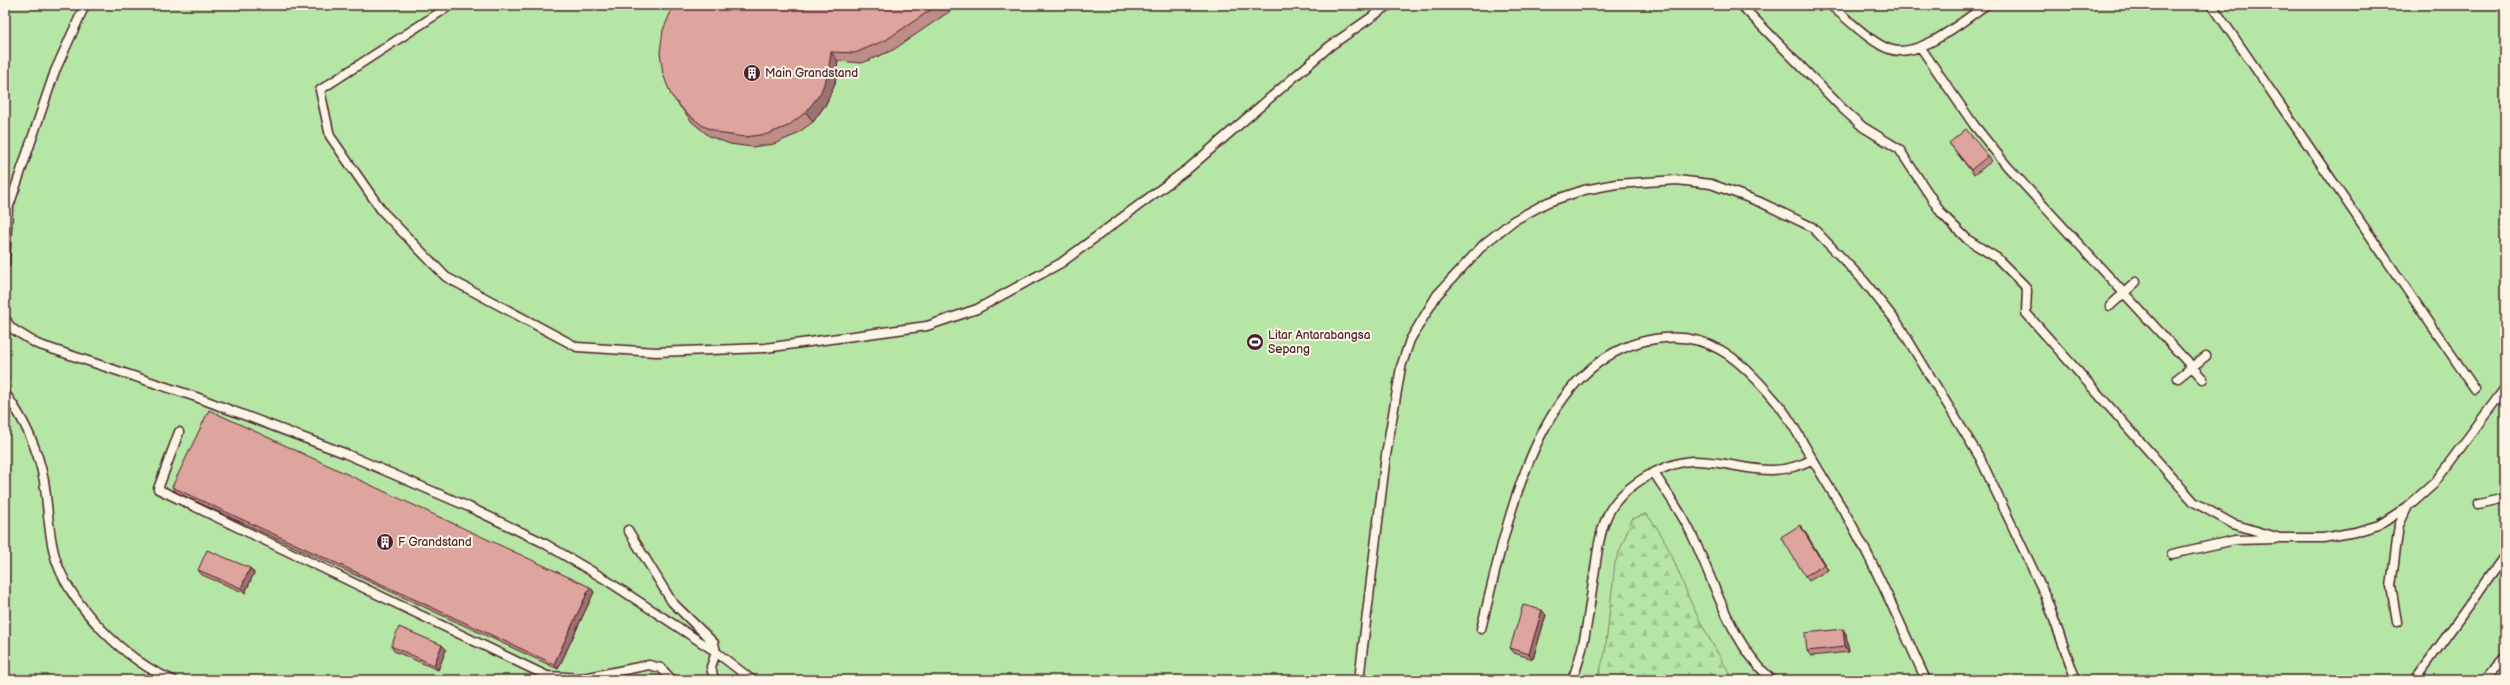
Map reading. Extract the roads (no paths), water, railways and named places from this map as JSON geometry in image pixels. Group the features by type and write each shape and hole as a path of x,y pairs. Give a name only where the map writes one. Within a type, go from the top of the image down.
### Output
{"lane":[{"path":"5,263 8,209 55,71 85,5"},
{"path":"451,5 320,90 330,136 382,211 446,277 577,347 656,352 773,347 927,326 977,309 1061,263 1189,168 1330,46 1388,5"},
{"path":"1741,5 1844,110 1863,127 1899,149 1942,214 1968,240 1997,258 2024,285 2027,290 2026,313 2194,502 2233,524 2280,538"},
{"path":"1830,5 1889,49 1905,51 1921,48 1986,5"},
{"path":"2212,5 2475,388"},
{"path":"1921,48 1990,147 2203,380"},
{"path":"1359,680 1386,455 1402,368 1410,340 1437,295 1484,244 1513,222 1548,202 1584,190 1616,184 1677,180 1711,184 1760,202 1812,227 1864,281 1899,325 1980,458 2045,595 2076,680"},
{"path":"2110,306 2136,282"},
{"path":"5,318 11,328 36,344 211,402 344,453 469,507 542,542 603,578 716,652 752,680"},
{"path":"1480,629 1514,499 1550,417 1575,382 1614,353 1642,340 1667,337 1690,337 1710,343 1730,355 1774,399 1813,459 1859,538 1926,680"},
{"path":"2178,378 2206,356"},
{"path":"2172,554 2235,540 2323,538 2355,532 2379,525 2407,507 2435,482 2505,388"},
{"path":"5,393 30,434 38,457 44,480 54,552 59,570 90,616 109,638 126,653 173,680"},
{"path":"179,432 158,489 547,676 584,678 649,665 661,668 672,680"},
{"path":"1572,680 1584,633 1598,549 1609,512 1628,489 1666,466 1696,461 1763,470 1787,469 1800,466 1813,459"},
{"path":"1654,473 1692,535 1705,569 1738,638 1772,680"},
{"path":"2479,504 2505,498"},
{"path":"2397,622 2391,586 2399,525 2407,507"},
{"path":"628,530 672,602 708,635 714,643 716,652 711,667 714,680"},
{"path":"2415,680 2505,555"},
{"path":"2409,680 2439,646"},
{"path":"2484,680 2505,657"}],"place":[{"name":"Main Grandstand","path":"752,73"},
{"name":"Litar Antarabangsa Sepang","path":"1255,342"},
{"name":"F Grandstand","path":"385,542"}]}
